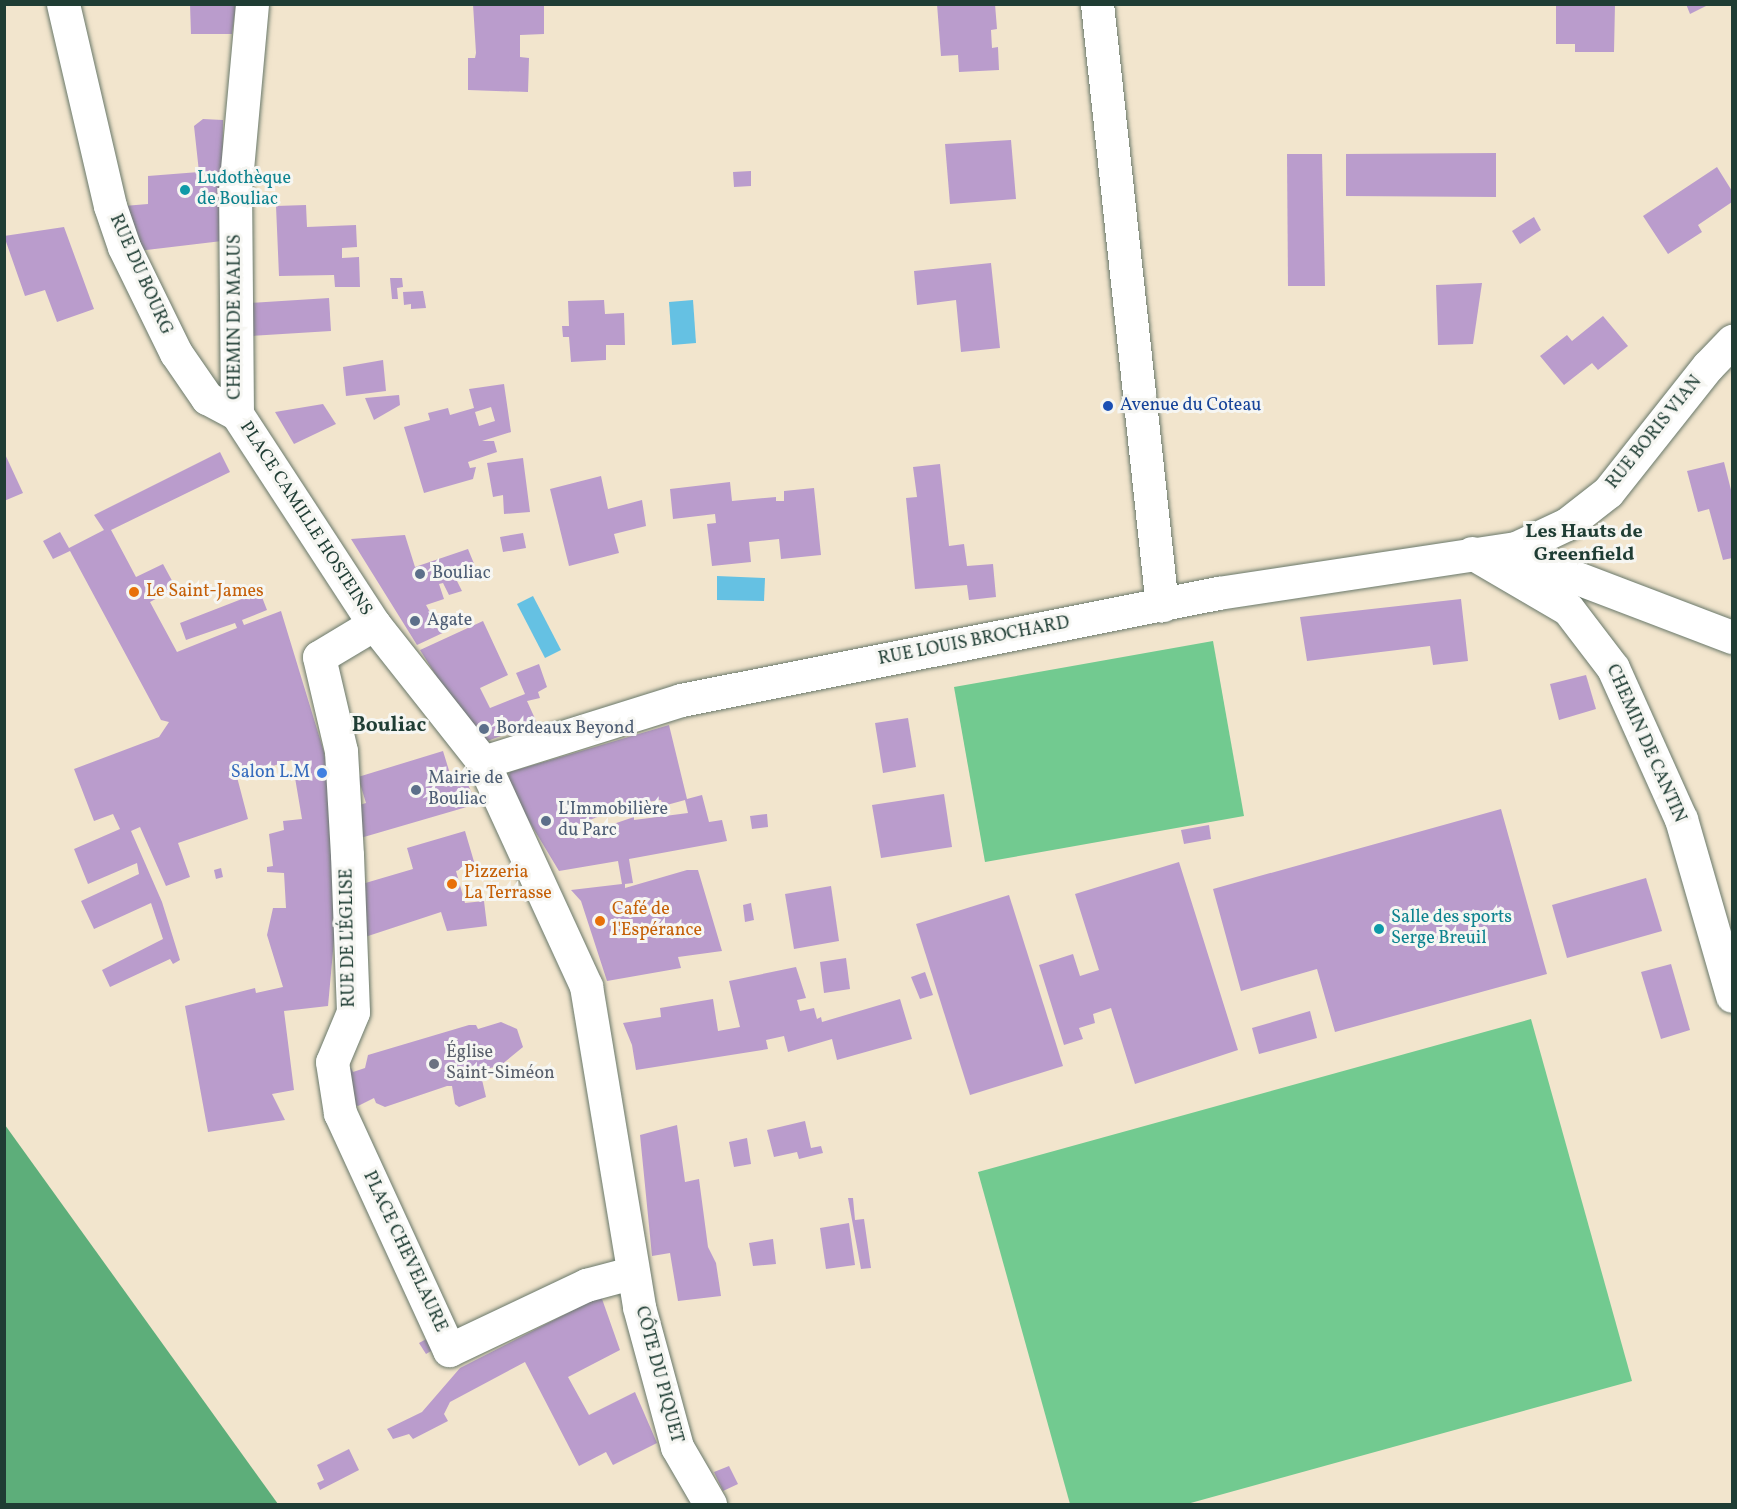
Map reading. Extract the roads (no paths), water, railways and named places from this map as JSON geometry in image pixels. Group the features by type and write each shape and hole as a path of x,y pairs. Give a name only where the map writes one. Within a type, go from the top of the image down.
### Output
{"street":[{"name":"RUE DU BOURG","path":"63,4 110,206 124,247 176,353 207,398 237,414"},
{"name":"CHEMIN DE MALUS","path":"237,414 235,190 252,4"},
{"path":"1097,4 1162,606"},
{"name":"RUE BORIS VIAN","path":"1472,553 1516,548 1567,524 1608,492 1707,366 1732,341"},
{"name":"PLACE CAMILLE HOSTEINS","path":"237,414 374,624 483,762 586,986 612,1140 631,1273"},
{"path":"1472,553 1530,560 1732,637"},
{"name":"RUE LOUIS BROCHARD","path":"483,762 681,700 1162,606 1218,593 1472,553"},
{"name":"CHEMIN DE CANTIN","path":"1472,553 1568,609 1613,668 1681,819 1732,996"},
{"name":"PLACE CAMILLE HOSTEINS","path":"344,795 341,751 319,657 374,624"},
{"name":"RUE DE L'ÉGLISE","path":"340,1113 332,1062 353,1012 344,795"},
{"name":"PLACE CHEVELAURE","path":"340,1113 448,1350 586,1285 631,1273"},
{"name":"CÔTE DU PIQUET","path":"631,1273 677,1447 710,1504"}],"water":[{"path":"693,300 696,343 672,345 669,302"},
{"path":"717,576 765,578 764,601 717,600"},
{"path":"533,596 561,650 545,658 517,604"}],"place":[{"name":"Ludothèque de Bouliac","path":"185,190"},
{"name":"Avenue du Coteau","path":"1108,406"},
{"name":"Bouliac","path":"420,574"},
{"name":"Le Saint-James","path":"134,592"},
{"name":"Agate","path":"415,621"},
{"name":"Bordeaux Beyond","path":"484,729"},
{"name":"Salon L.M","path":"322,773"},
{"name":"Mairie de Bouliac","path":"416,790"},
{"name":"L'Immobilière du Parc","path":"546,821"},
{"name":"Pizzeria La Terrasse","path":"452,884"},
{"name":"Café de l'Espérance","path":"600,921"},
{"name":"Salle des sports Serge Breuil","path":"1379,929"},
{"name":"Église Saint-Siméon","path":"434,1064"}],"district":[{"name":"Les Hauts de Greenfield","path":"1584,544"},
{"name":"Bouliac","path":"389,726"}]}
